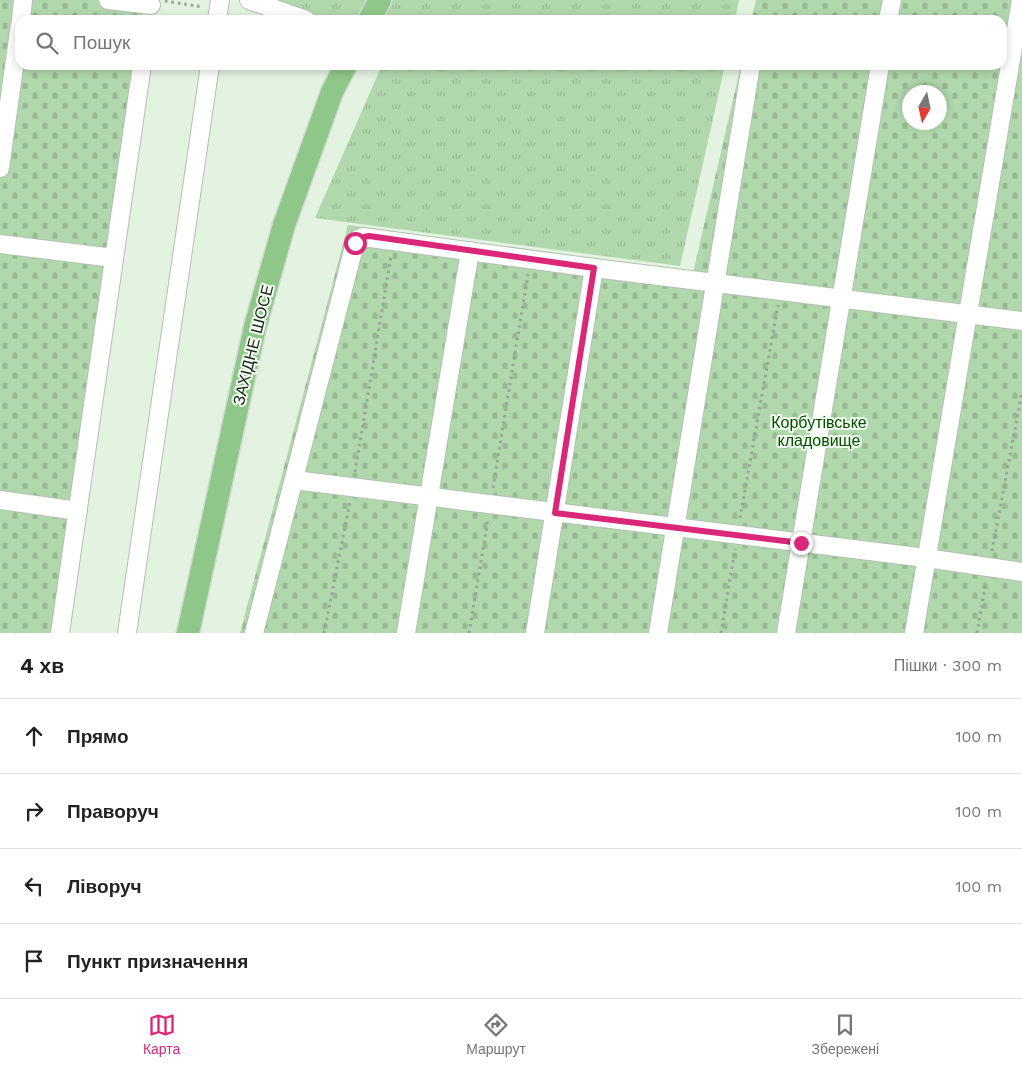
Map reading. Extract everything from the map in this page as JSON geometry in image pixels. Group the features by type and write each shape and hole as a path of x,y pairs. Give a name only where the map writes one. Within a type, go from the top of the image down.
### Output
{"main road":[{"path":"372,15 380,0"},
{"name":"ЗАХІДНЕ ШОСЕ","path":"188,633 253,337 284,225 332,92 343,70"}],"lane":[{"path":"22,15 23,0"},
{"path":"108,0 152,6"},
{"path":"249,0 292,15"},
{"path":"889,15 892,0"},
{"path":"914,633 1021,0"},
{"path":"0,168 15,60"},
{"path":"60,633 141,70"},
{"path":"127,633 209,70"},
{"path":"658,633 751,70"},
{"path":"786,633 879,70"},
{"path":"254,633 355,243 363,236 594,268 1022,321"},
{"path":"0,244 114,258"},
{"path":"406,633 470,251"},
{"path":"535,633 594,268"},
{"path":"294,480 926,558 1022,572"},
{"path":"0,500 78,511"}],"path":[{"path":"152,6 219,10"},
{"path":"324,633 353,487 393,240"},
{"path":"468,633 531,259"},
{"path":"722,633 737,535 781,290"},
{"path":"977,633 1022,392"}],"green space":[{"path":"0,0 145,0 143,15 15,15 15,70 134,70 52,633 0,633"},
{"path":"276,0 739,0 736,15 290,15 275,9"},
{"name":"Корбутівське кладовище","path":"756,0 1022,0 1022,633 240,633 348,225 693,273 740,70 1007,70 1007,15 752,15"},
{"path":"380,70 724,70 680,266 315,218"}],"route":[{"path":"355,243 363,236 369,236 594,268 555,513 801,543"}]}
